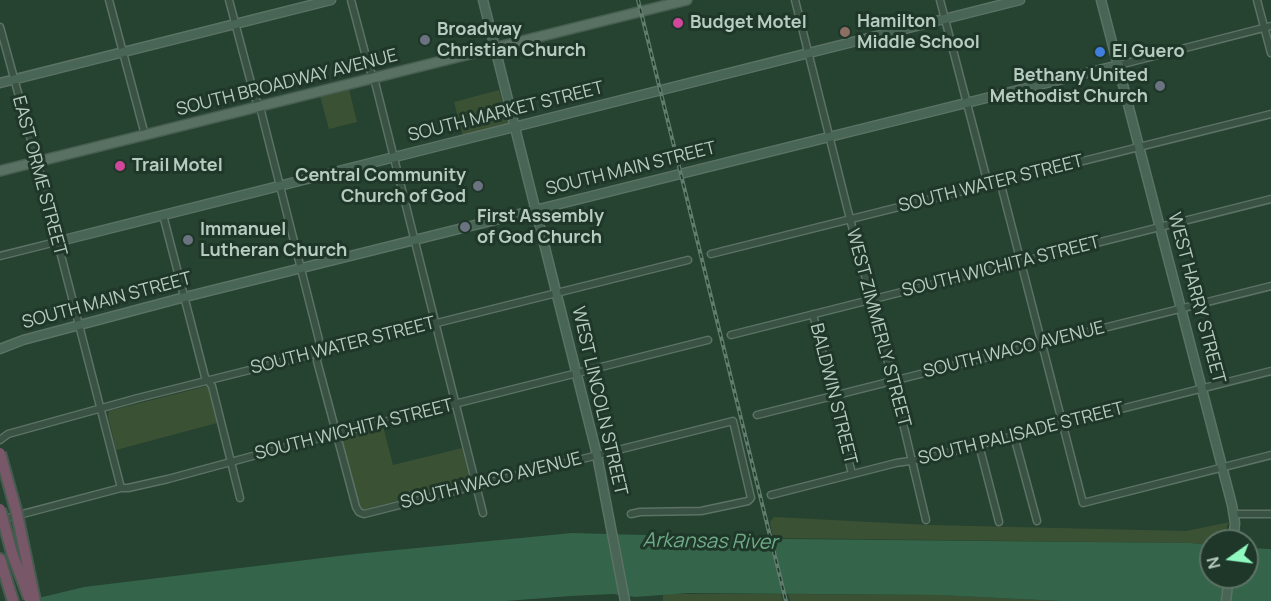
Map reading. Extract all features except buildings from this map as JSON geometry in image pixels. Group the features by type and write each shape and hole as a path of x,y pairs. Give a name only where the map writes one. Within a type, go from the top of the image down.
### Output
{"highway":[{"path":"0,453 17,514 35,601"},
{"path":"0,509 12,553 30,601"},
{"path":"0,559 12,601"},
{"path":"0,573 12,601"}],"main road":[{"name":"SOUTH BROADWAY AVENUE","path":"0,171 687,0"}],"street":[{"path":"109,0 145,135"},
{"path":"229,0 255,98 260,107 320,344 316,359 336,434"},
{"path":"0,82 331,0"},
{"path":"351,0 369,68 374,78 483,513"},
{"name":"WEST LINCOLN STREET","path":"483,0 597,455 625,601"},
{"name":"WEST ZIMMERLY STREET","path":"795,0 893,381 926,520"},
{"path":"940,0 988,184"},
{"name":"SOUTH MARKET STREET","path":"0,256 1020,0"},
{"name":"WEST HARRY STREET","path":"1101,0 1203,388 1234,514 1234,529"},
{"path":"1257,0 1268,27 1271,52"},
{"name":"EAST ORME STREET","path":"0,27 121,488"},
{"name":"SOUTH MAIN STREET","path":"0,349 16,342 185,297 1268,27"},
{"name":"SOUTH WATER STREET","path":"711,254 1271,114"},
{"path":"1000,182 1083,503 1271,455"},
{"name":"SOUTH WICHITA STREET","path":"731,335 1271,199"},
{"path":"163,215 205,377 212,387 240,498"},
{"name":"SOUTH WATER STREET","path":"0,440 8,434 208,380 688,260"},
{"name":"SOUTH WACO AVENUE","path":"757,415 1271,286"},
{"name":"BALDWIN STREET","path":"813,314 852,474"},
{"name":"SOUTH WICHITA STREET","path":"0,520 708,340"},
{"name":"SOUTH PALISADE STREET","path":"771,495 1271,371"},
{"name":"SOUTH WACO AVENUE","path":"336,434 356,507 364,514 733,421 751,498 748,501 713,510 631,514"},
{"path":"1014,436 1037,521"},
{"path":"979,445 999,522"},
{"path":"1234,514 1271,514"}],"shaded area":[{"path":"349,89 357,122 329,129 320,96"},
{"path":"499,90 507,124 463,136 454,102"},
{"path":"207,386 217,423 116,450 108,416 109,411"},
{"path":"383,426 393,465 462,448 469,483 365,509 360,508 340,439"},
{"path":"774,517 929,525 1186,531 1230,522 1226,529 1199,529 1199,544 773,538 770,522"},
{"path":"663,594 781,594 783,601 663,601"},
{"path":"788,594 939,595 1060,601 790,601"}],"water":[{"name":"Arkansas River","path":"572,533 788,539 1190,543 1199,544 1199,589 1259,589 1259,548 1271,549 1271,601 1060,601 939,595 688,593 635,597 613,594 506,601 26,601 84,587 355,554"}],"railway":[{"path":"638,0 786,601"}],"place":[{"name":"Budget Motel","path":"678,23"},
{"name":"Hamilton Middle School","path":"845,32"},
{"name":"Broadway Christian Church","path":"425,40"},
{"name":"El Guero","path":"1100,52"},
{"name":"Bethany United Methodist Church","path":"1160,86"},
{"name":"Trail Motel","path":"120,166"},
{"name":"Central Community Church of God","path":"478,186"},
{"name":"First Assembly of God Church","path":"465,227"},
{"name":"Immanuel Lutheran Church","path":"188,240"}]}
